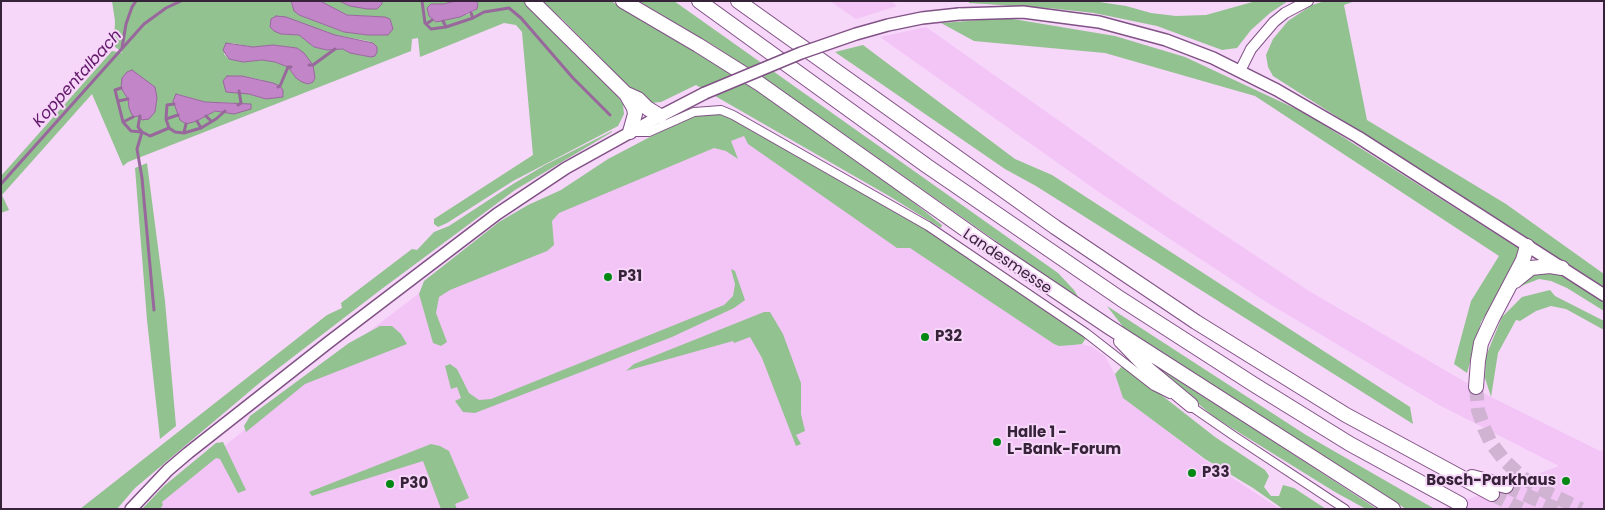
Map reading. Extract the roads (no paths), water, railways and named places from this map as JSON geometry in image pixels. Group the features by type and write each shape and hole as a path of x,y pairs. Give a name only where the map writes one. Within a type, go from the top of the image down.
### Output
{"highway":[{"path":"532,1 626,94 634,108 630,132"},
{"path":"623,1 760,84 990,247 1109,327 1394,509"},
{"path":"699,1 927,166 1121,299 1350,444 1460,504"},
{"path":"738,1 1055,227 1188,317 1346,415 1492,494"},
{"path":"626,94 638,99 647,108 660,116"},
{"path":"1476,387 1481,343 1523,260 1527,246"},
{"path":"1511,285 1531,268 1550,266 1562,268"},
{"path":"1109,327 1150,371 1191,405"},
{"path":"1447,470 1506,486"}],"main road":[{"path":"131,509 168,470 188,453 462,240 566,168 705,93 801,53 856,34 905,22 960,14 1022,12 1099,22 1166,40 1213,58 1278,90 1358,136 1604,295"}],"street":[{"path":"1240,71 1251,49 1274,22 1285,13 1308,1"},
{"name":"Landesmesse","path":"630,132 648,132 694,112 721,110 733,115 928,226 1086,333 1154,386 1191,405 1234,436 1345,509"}],"waterway":[{"path":"122,48 126,24 136,1"},
{"name":"Koppentalbach","path":"1,184 144,24 166,8 181,1"},
{"path":"422,1 425,23 431,29 446,27 473,18 484,12 509,8 521,18 573,78 610,115"},
{"path":"471,13 473,18"},
{"path":"426,24 432,20"},
{"path":"443,21 446,27"},
{"path":"309,65 313,65 335,49"},
{"path":"278,87 288,67 291,67"},
{"path":"121,88 115,90 123,122 131,131 142,132 150,136 169,128 175,132 184,133 201,128 225,111"},
{"path":"238,105 241,103 239,91"},
{"path":"118,101 128,99"},
{"path":"166,119 167,105 174,104"},
{"path":"169,128 166,119 178,115"},
{"path":"140,116 138,127 142,132 137,149 142,178 154,310"},
{"path":"206,116 211,121"},
{"path":"123,122 133,117"},
{"path":"197,121 201,128"},
{"path":"184,132 186,124"}],"tunnel":[{"path":"1476,387 1478,410 1484,428 1491,443 1505,461 1523,478 1581,509"},
{"path":"1506,486 1557,509"},
{"path":"1492,494 1521,509"}],"place":[{"name":"P31","path":"608,277"},
{"name":"P32","path":"925,337"},
{"name":"Halle 1 - L-Bank-Forum","path":"997,442"},
{"name":"P33","path":"1192,473"},
{"name":"Bosch-Parkhaus","path":"1566,481"},
{"name":"P30","path":"390,484"}]}
